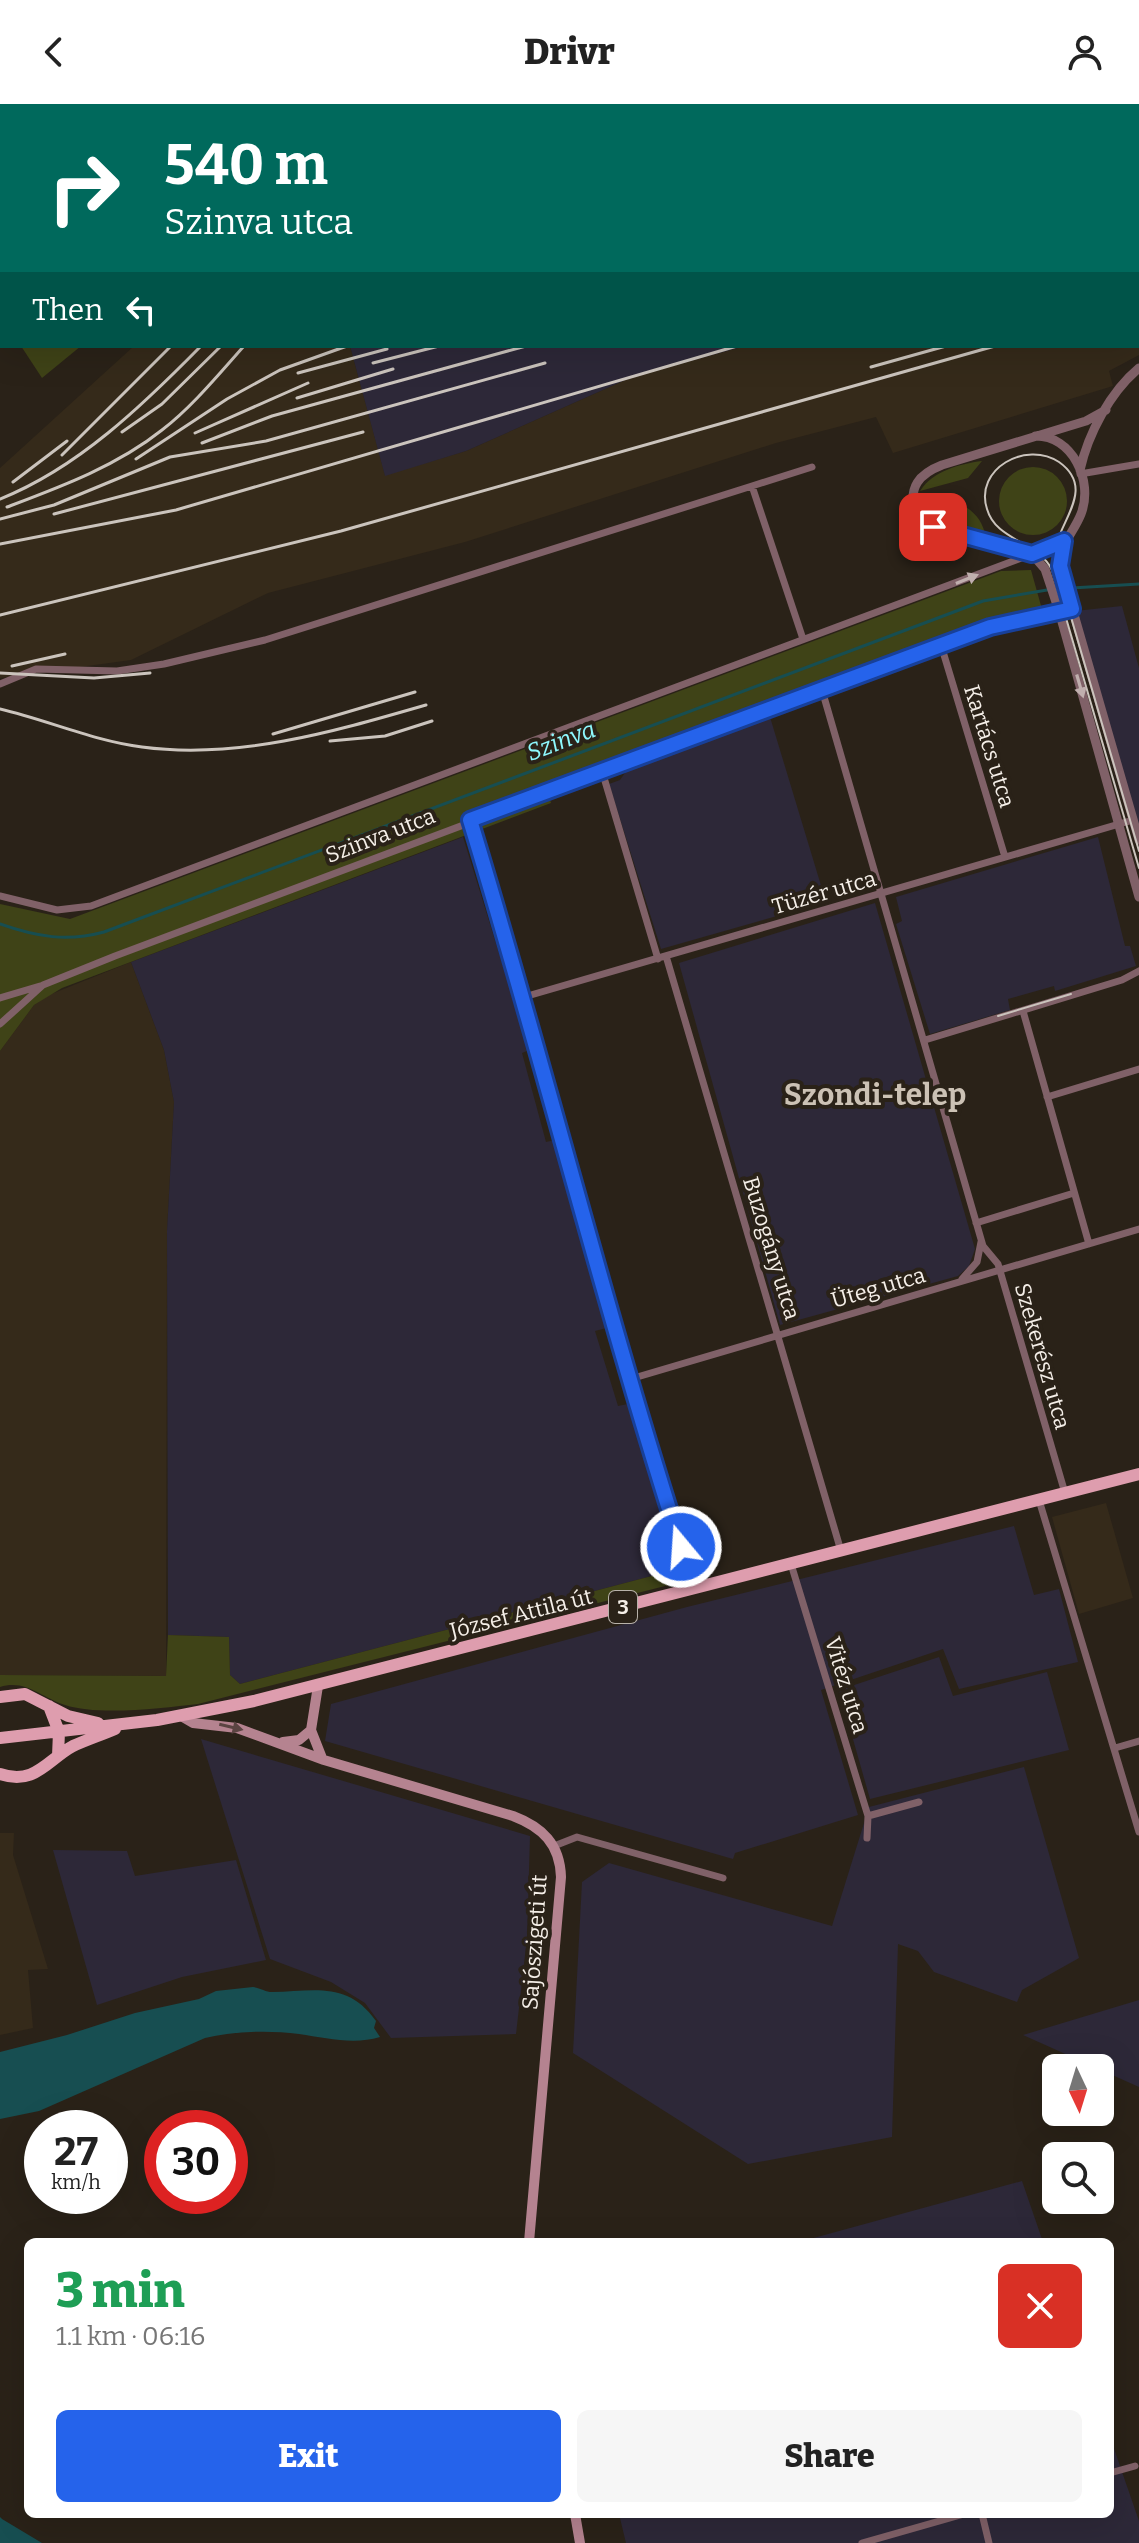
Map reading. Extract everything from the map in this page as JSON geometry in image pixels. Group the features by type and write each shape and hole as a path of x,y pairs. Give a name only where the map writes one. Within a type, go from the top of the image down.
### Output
{"main road":[{"name":"József Attila út","path":"0,1738 181,1716 318,1686 1139,1474"},
{"path":"0,1686 33,1696 68,1716 109,1726"},
{"path":"318,1686 311,1730 316,1751 324,1760"},
{"path":"0,1697 16,1693"},
{"path":"49,1706 59,1732 58,1756"},
{"name":"Sajószigeti út","path":"181,1716 193,1723 227,1725 324,1760 513,1816 539,1829 554,1846 561,1877 529,2238"},
{"path":"0,1774 17,1778 35,1774 52,1764 58,1756 127,1724"},
{"path":"281,1742 299,1740 311,1730"},
{"path":"576,2518 580,2543"}],"street":[{"path":"1139,368 1106,410 1086,445 1080,474 1082,513 1064,541 1060,566 1139,840"},
{"path":"1106,410 1086,421 925,473 915,485 912,500 915,513 933,527 1032,554 1045,569 1139,897"},
{"path":"1035,436 1048,435 1063,442 1080,474"},
{"path":"1080,474 1139,464"},
{"path":"0,684 36,669 79,673 127,670 265,640 812,467"},
{"path":"752,486 803,639"},
{"path":"1032,554 1064,541"},
{"name":"Szinva utca","path":"0,896 48,909 89,906 1032,554"},
{"name":"Szinva utca","path":"0,1024 43,985 470,820 1006,621 1072,609"},
{"name":"Kartács utca","path":"941,645 1005,857"},
{"name":"Szekerész utca","path":"822,690 976,1223 986,1253 1000,1270 1065,1493"},
{"name":"Buzogány utca","path":"602,771 779,1335 841,1551"},
{"path":"470,820 524,997 627,1380 694,1589"},
{"name":"Tüzér utca","path":"524,997 1133,820"},
{"path":"925,1040 1122,980 1139,971"},
{"path":"0,998 43,985"},
{"path":"1023,1011 1089,1244"},
{"path":"1047,1097 1139,1069"},
{"path":"976,1223 1074,1193"},
{"name":"Üteg utca","path":"627,1380 1139,1229"},
{"path":"953,1284 968,1275 977,1262 980,1234"},
{"path":"1039,1500 1139,1832"},
{"name":"Vitéz utca","path":"791,1564 868,1816 867,1838"},
{"path":"1115,1748 1139,1741"},
{"path":"868,1816 919,1802"},
{"path":"554,1846 577,1837 723,1878"},
{"path":"1114,2472 1135,2466"},
{"path":"862,2543 950,2518"},
{"path":"983,2518 989,2543"}],"shaded area":[{"path":"132,348 351,348 385,475 466,451 632,377 738,348 1139,348 1139,355 1109,371 1113,386 893,453 876,417 776,443 465,542 268,593 131,660 0,678 0,468"},
{"path":"351,348 738,348 632,377 466,451 385,476"},
{"path":"1122,606 1139,668 1139,834 1075,611"},
{"path":"770,717 826,902 661,949 609,784 620,780 627,770"},
{"path":"463,837 529,1050 522,1053 546,1142 555,1140 610,1327 595,1331 618,1406 628,1404 673,1557 667,1572 240,1684 230,1675 229,1637 168,1635 167,1231 174,1102 164,1050 131,962"},
{"path":"1098,837 1125,946 1130,946 1136,966 1055,991 1054,986 1008,999 1010,1010 930,1034 896,924 902,921 896,897"},
{"path":"875,903 975,1249 969,1266 958,1276 780,1325 679,963"},
{"path":"131,962 164,1050 174,1102 167,1231 166,1676 0,1675 0,1051 34,1005 49,995"},
{"path":"1106,1503 1133,1598 1079,1614 1052,1517"},
{"path":"1014,1526 1034,1595 1059,1589 1078,1662 959,1689 943,1649 821,1690 858,1815 735,1853 733,1859 325,1741 331,1704 687,1607"},
{"path":"939,1657 953,1696 1047,1672 1069,1750 870,1799 839,1690"},
{"path":"201,1739 530,1836 527,1938 516,2034 391,2038 365,2003 331,1982 270,1959"},
{"path":"1024,1767 1079,1958 1022,1990 1017,2002 934,1972 918,1951 898,1944 892,2137 748,2164 573,2053 582,1882 609,1863 832,1926 869,1807"},
{"path":"0,1833 14,1833 13,1855 48,1969 28,1970 33,2028 0,2035"},
{"path":"53,1850 127,1851 135,1876 236,1860 266,1960 182,1977 97,2005"},
{"path":"1139,2000 1139,2087 1114,2076 1114,2054 1065,2054 1023,2035"},
{"path":"1022,2181 1042,2238 814,2238"},
{"path":"1114,2449 1139,2521 1139,2543 626,2543 620,2518 1114,2518"}],"green space":[{"path":"22,348 79,348 42,378"},
{"path":"982,461 968,478 920,491 932,478 947,470"},
{"path":"1033,467 1046,469 1057,477 1065,488 1065,514 1057,525 1046,533 1033,535 1020,533 1009,525 1001,514 999,501 1001,488 1009,477 1020,469"},
{"path":"950,498 974,513 986,538 942,524 924,505"},
{"path":"1031,570 1045,620 1003,630 549,796 551,803 62,988 34,1005 0,1051 0,904 70,919 1001,571"},
{"path":"673,1557 673,1584 198,1704 95,1710 65,1705 18,1685 0,1687 0,1675 166,1676 168,1635 229,1637 230,1675 240,1684 667,1572"}],"water":[{"path":"253,1987 270,1992 316,1990 342,1994 365,2008 376,2021 374,2028 380,2037 350,2041 264,2032 205,2038 41,2110 24,2110 24,2114 0,2119 0,2052 135,2013 199,1999 216,1991"},
{"path":"0,2517 2,2519 42,2543 0,2543"}],"waterway":[{"name":"Szinva","path":"1055,589 1139,584"},
{"name":"Szinva","path":"0,924 52,937 104,932 983,601 1047,590"}],"tram line":[{"path":"1139,851 1055,560 1056,545 1074,502 1074,481 1059,462 1046,456 1032,454 1018,457 995,471 988,482 985,495 987,509 999,528 1046,560 1052,570 1139,868"},
{"path":"998,1016 1071,994"}],"railway":[{"path":"62,455 169,348"},
{"path":"0,499 29,486 83,453 132,412 199,348"},
{"path":"122,432 162,404 219,348"},
{"path":"7,507 88,474 145,443 184,411 242,348"},
{"path":"136,459 227,399 280,370 341,348"},
{"path":"373,363 431,348"},
{"path":"202,443 272,416 519,348"},
{"path":"0,544 176,510 730,348"},
{"path":"871,367 939,348"},
{"path":"0,615 341,531 988,348"},
{"path":"298,373 387,349"},
{"path":"0,519 54,505 170,457 266,441 545,363"},
{"path":"297,398 393,369"},
{"path":"195,433 308,383"},
{"path":"54,514 363,432"},
{"path":"13,482 67,441"},
{"path":"12,666 65,654"},
{"path":"0,673 94,678 150,673"},
{"path":"273,734 415,692"},
{"path":"0,709 106,740 142,747 214,750 286,741 426,705"},
{"path":"330,741 385,736 432,721"}],"district":[{"name":"Szondi-telep","path":"875,1095"}],"route":[{"path":"681,1547 630,1389 524,997 470,820 990,627 1029,615 1072,609 1060,566 1064,541 1032,554 933,527"}]}
